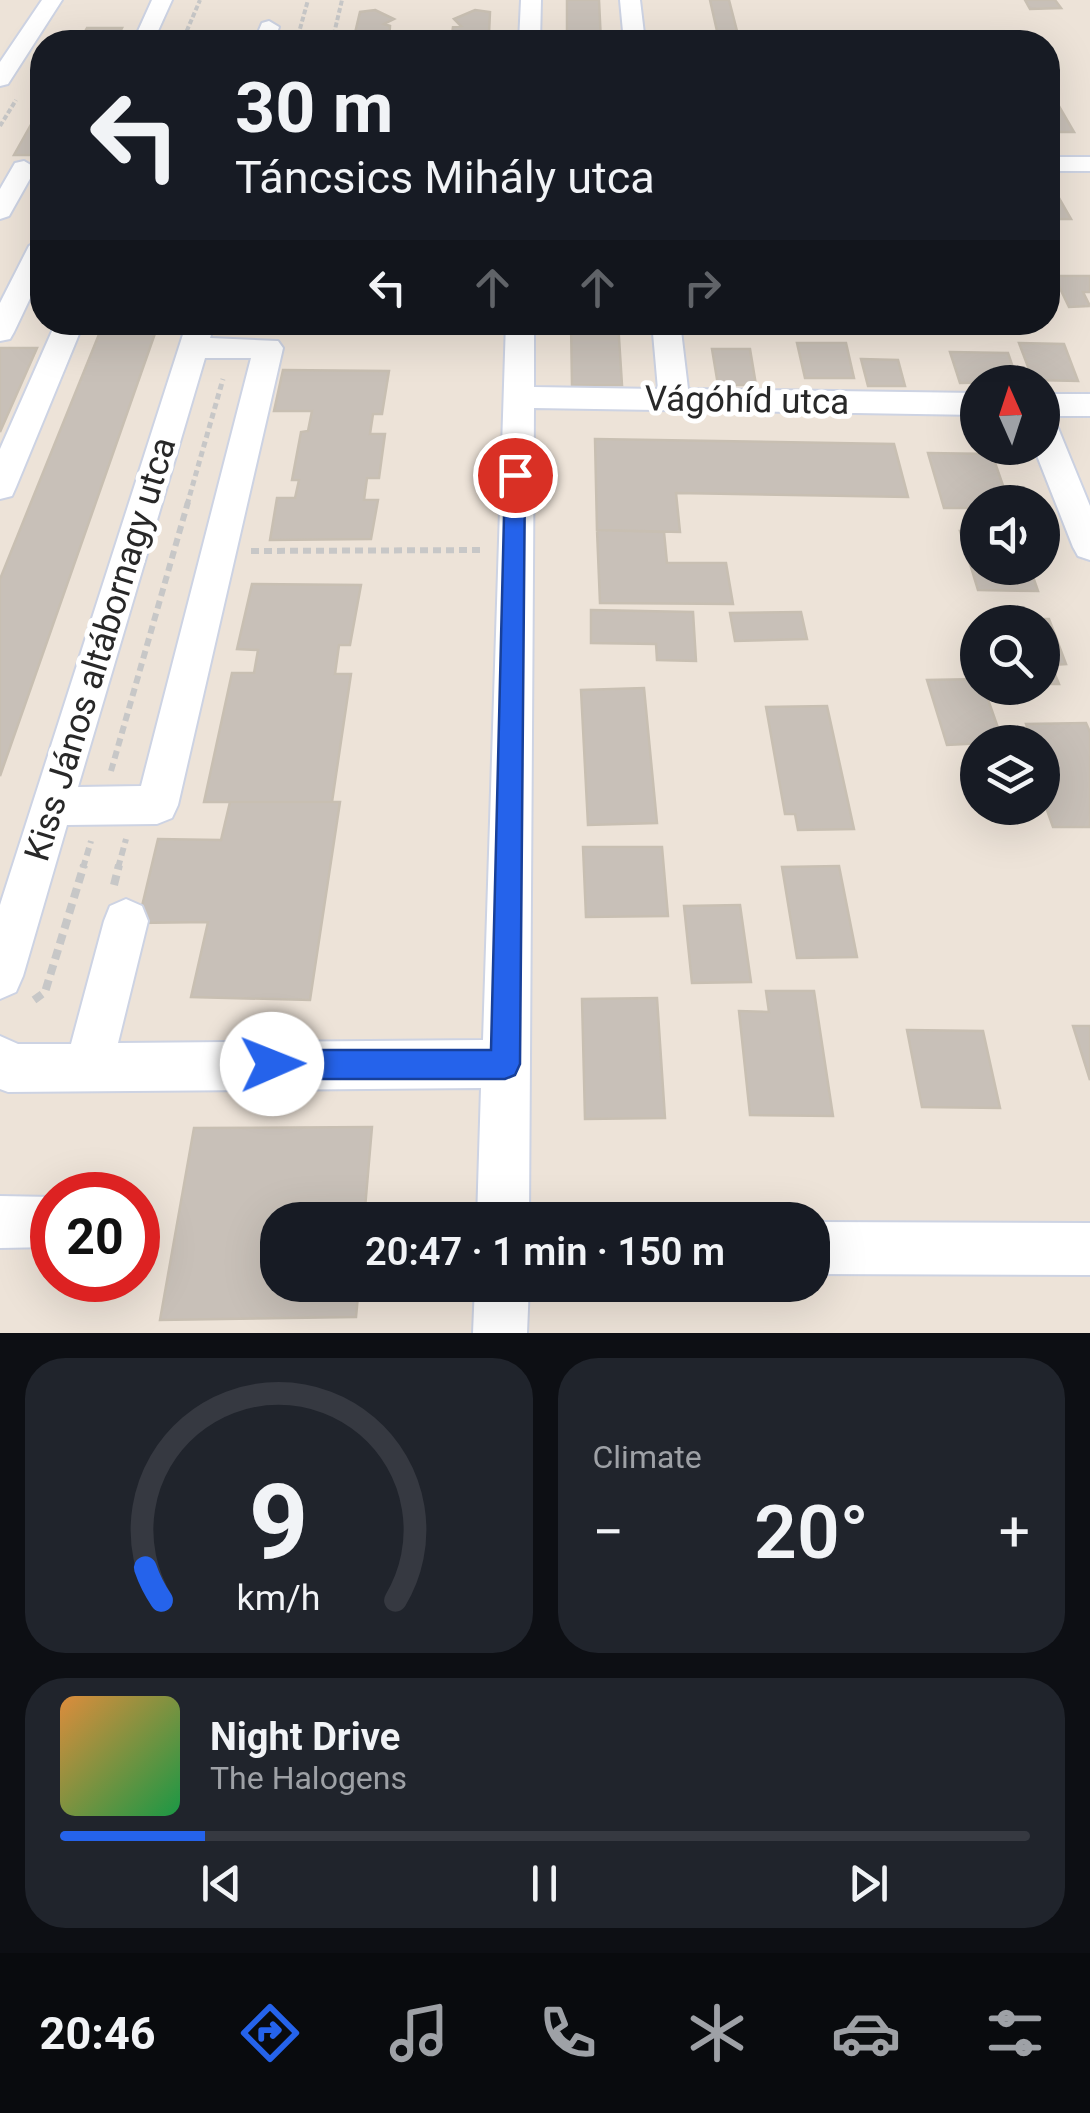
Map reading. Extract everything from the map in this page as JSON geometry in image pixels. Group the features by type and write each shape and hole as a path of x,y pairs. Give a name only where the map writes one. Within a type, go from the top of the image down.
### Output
{"street":[{"path":"31,30 52,0"},
{"path":"148,30 162,0"},
{"path":"530,30 531,0"},
{"path":"630,0 633,30"},
{"path":"2,72 30,32"},
{"path":"1060,164 1090,164"},
{"path":"0,211 22,168"},
{"path":"30,271 0,335 30,333"},
{"path":"0,487 65,335"},
{"path":"50,806 157,805 268,348 236,348 197,335"},
{"name":"Kiss János altábornagy utca","path":"0,976 197,335"},
{"path":"503,1202 519,335"},
{"path":"667,335 674,398"},
{"name":"Vágóhíd utca","path":"516,397 960,404"},
{"path":"1060,404 1090,405"},
{"path":"1057,465 1090,547"},
{"path":"89,1066 126,922"},
{"path":"0,1060 8,1068 505,1064"},
{"path":"0,1222 30,1222"},
{"path":"830,1248 1090,1249"},
{"path":"500,1333 501,1302"}],"path":[{"path":"187,30 200,0"},
{"path":"299,30 308,0"},
{"path":"335,30 342,0"},
{"path":"30,1003 45,992 118,804 230,354 236,348"},
{"path":"219,550 490,550"},
{"path":"118,804 108,909 126,922"}],"building":[{"path":"567,0 599,0 600,30 567,30"},
{"path":"710,0 729,0 737,30 717,30"},
{"path":"1025,0 1055,0 1061,8 1030,9"},
{"path":"375,10 394,19 384,24 390,30 356,30 360,12"},
{"path":"475,10 490,12 489,30 453,30 461,26 454,19"},
{"path":"87,28 122,28 121,30"},
{"path":"1060,108 1074,132 1060,132"},
{"path":"30,126 30,155 14,155"},
{"path":"1060,200 1071,219 1060,219"},
{"path":"1060,276 1090,276 1090,292 1083,292 1090,306 1069,307 1060,288"},
{"path":"99,335 154,335 0,776 0,579"},
{"path":"571,335 619,335 622,385 572,385"},
{"path":"797,343 846,343 854,378 805,378"},
{"path":"1019,343 1064,344 1078,381 1060,381 1060,365 1027,365"},
{"path":"0,348 37,348 0,432"},
{"path":"712,349 750,349 756,385 718,385"},
{"path":"950,352 1008,353 1012,365 960,365 960,383"},
{"path":"861,359 898,360 905,386 868,386"},
{"path":"283,370 389,371 382,414 373,414 370,434 385,434 379,478 367,478 364,500 378,500 371,539 270,540 277,498 295,498 299,480 292,480 301,432 308,431 312,411 274,411"},
{"path":"595,439 894,444 908,497 676,493 680,532 597,530"},
{"path":"928,453 960,454 960,465 996,465 1003,485 960,485 960,508 944,508"},
{"path":"597,530 664,532 667,563 726,563 733,604 600,603"},
{"path":"252,584 361,585 350,645 339,645 335,674 351,674 332,802 204,802 232,673 254,673 258,650 237,649"},
{"path":"976,585 1036,585 1038,591 978,590"},
{"path":"591,610 693,612 696,661 657,660 656,644 591,643"},
{"path":"801,612 807,639 735,641 730,613"},
{"path":"960,679 960,705 990,705 997,725 960,725 960,744 947,745 927,680"},
{"path":"644,688 657,823 588,825 581,690"},
{"path":"827,706 854,829 798,830 795,814 785,814 766,707"},
{"path":"1086,723 1090,732 1090,827 1053,827 1060,825 1060,725 1026,724"},
{"path":"230,802 340,802 310,1000 191,997 208,922 138,923 158,839 221,840"},
{"path":"583,847 662,847 668,916 586,917"},
{"path":"839,866 857,957 797,958 782,867"},
{"path":"740,905 751,982 692,983 684,906"},
{"path":"766,991 814,991 833,1116 750,1115 739,1011 769,1012"},
{"path":"657,998 665,1118 585,1119 582,999"},
{"path":"1073,1026 1090,1026 1090,1080"},
{"path":"907,1030 983,1031 1000,1108 922,1107"},
{"path":"372,1127 366,1202 260,1202 260,1302 357,1302 356,1317 160,1320 194,1128"}],"route":[{"path":"272,1064 505,1064 515,475"}]}
